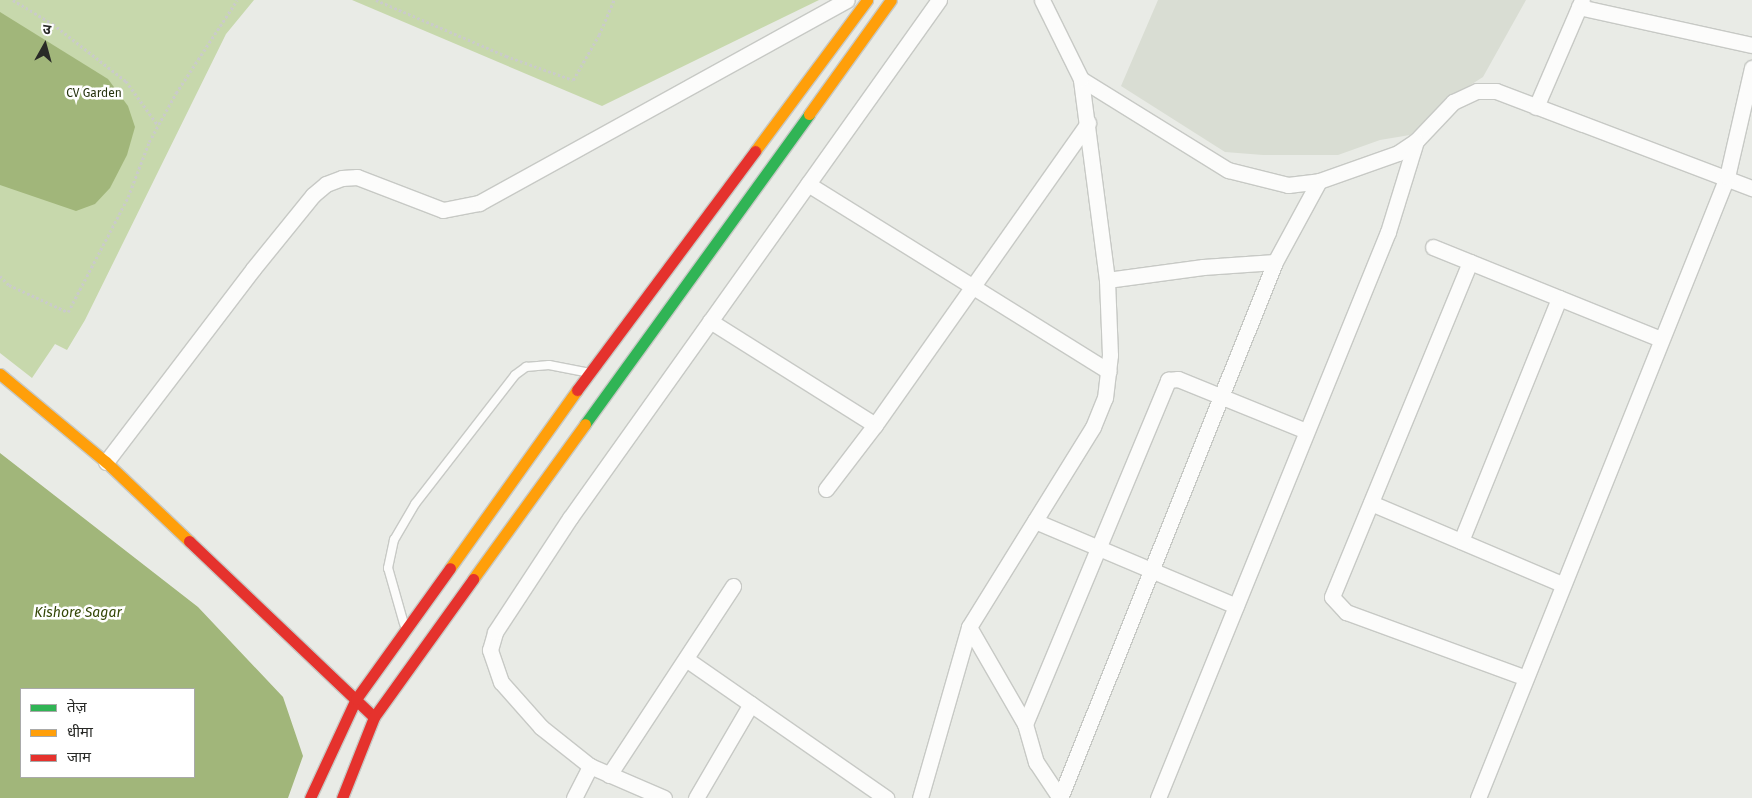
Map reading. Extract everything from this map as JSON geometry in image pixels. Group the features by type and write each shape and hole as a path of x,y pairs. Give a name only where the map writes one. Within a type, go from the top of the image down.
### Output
{"main road":[{"path":"310,798 337,734 356,699 590,373 867,0"},
{"path":"342,798 374,717 891,0"},
{"path":"0,374 106,462 374,717"}],"street":[{"path":"106,462 253,270 313,195 326,184 342,178 357,177 443,210 479,203 847,0"},
{"path":"664,798 590,766 541,727 501,682 490,650 495,632 570,518 939,0"},
{"path":"920,798 969,627 1093,427 1104,398 1108,371 1107,280 1088,123 1081,79 1042,0"},
{"path":"1536,107 1580,3 1752,45"},
{"path":"1478,798 1524,677 1727,177 1752,68"},
{"path":"1081,79 1228,170 1288,185 1319,181 1398,153 1416,141 1453,102 1476,91 1496,91 1752,188"},
{"path":"826,489 875,425 1088,123"},
{"path":"1158,798 1388,232 1416,141"},
{"path":"1060,798 1274,262 1319,181"},
{"path":"808,184 1108,371"},
{"path":"1432,247 1661,339"},
{"path":"1107,280 1203,267 1274,262"},
{"path":"1470,262 1336,583 1332,597 1338,606 1346,612 1524,677"},
{"path":"1461,541 1559,298"},
{"path":"710,321 875,425"},
{"path":"1025,724 1100,548 1168,380 1178,379 1306,431"},
{"path":"1371,503 1562,584"},
{"path":"1035,521 1236,606"},
{"path":"609,775 733,586"},
{"path":"969,627 1025,724 1036,762 1060,798"},
{"path":"686,659 886,798"},
{"path":"696,798 751,704"},
{"path":"574,798 590,766"}],"lane":[{"path":"406,630 388,568 394,540 416,504 520,370 526,367 548,365 590,373"}],"path":[{"path":"13,0 53,24 126,81 159,126"},
{"path":"0,276 9,285 68,312 128,197 176,92 237,0"},
{"path":"376,0 506,56 574,80 600,35 614,0"}],"shaded area":[{"path":"1158,0 1526,0 1483,77 1461,91 1410,135 1380,140 1338,155 1263,155 1225,152 1121,86"}],"green space":[{"name":"CV Garden","path":"0,0 254,0 226,34 85,320 67,350 55,344 32,378 0,353"},
{"path":"352,0 819,0 602,106"}],"water":[{"path":"0,12 108,79 128,106 135,127 127,155 110,188 95,204 76,211 0,185"},
{"name":"Kishore Sagar","path":"0,453 198,607 283,697 303,756 288,798 0,798"}],"traffic: fast":[{"path":"585,424 809,114"}],"traffic: slow":[{"path":"755,151 867,0"},
{"path":"809,114 891,0"},
{"path":"0,374 106,462 189,541"},
{"path":"450,568 577,390"},
{"path":"473,579 585,424"}],"traffic: jam":[{"path":"577,390 755,151"},
{"path":"189,541 374,717"},
{"path":"310,798 356,699 450,568"},
{"path":"342,798 374,717 473,579"}]}
